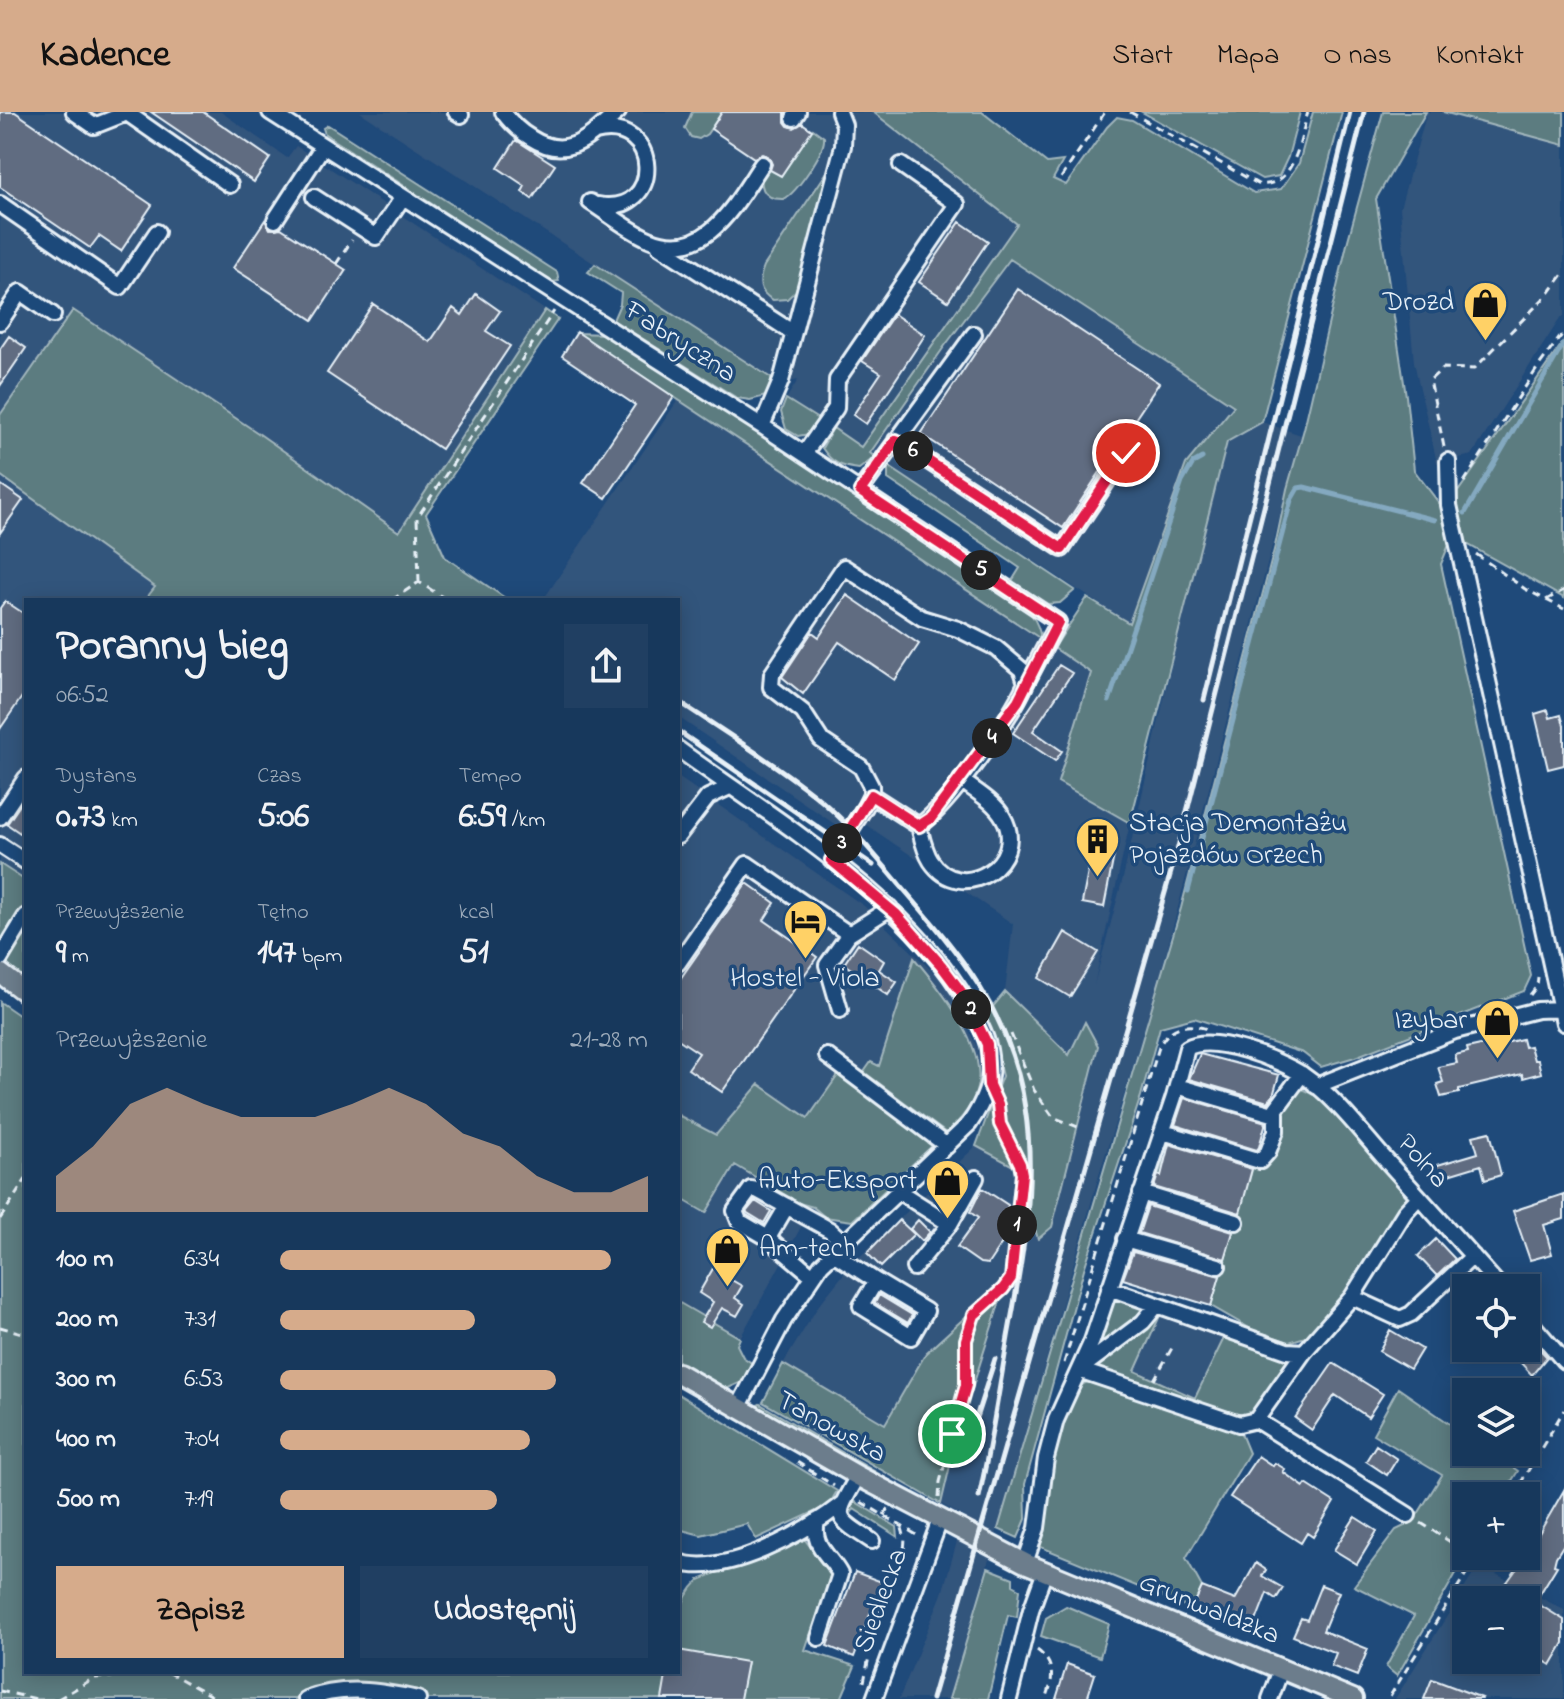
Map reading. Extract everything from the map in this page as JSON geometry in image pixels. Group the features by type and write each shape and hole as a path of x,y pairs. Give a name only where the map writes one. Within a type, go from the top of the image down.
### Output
{"main road":[{"path":"0,973 24,991"},
{"name":"Tanowska","path":"680,1374 858,1476 939,1513 1025,1563 1045,1571"},
{"name":"Grunwaldzka","path":"1045,1571 1353,1699"}],"street":[{"path":"74,112 94,126 127,113 230,185"},
{"name":"Fabryczna","path":"270,112 762,426 1058,622 1026,683"},
{"path":"503,112 520,131 538,143 562,149 577,145 618,112"},
{"path":"762,426 781,381 843,146 844,125 839,112"},
{"path":"595,132 612,130 629,136 642,149 647,166 644,184 633,198 608,207 590,202 792,332"},
{"path":"275,220 323,146"},
{"path":"645,237 673,245 694,241 711,232 730,212 762,164"},
{"path":"804,454 836,408 837,380 957,204 901,165"},
{"path":"314,197 376,237 403,197"},
{"path":"0,204 120,287 157,232"},
{"path":"0,322 20,292 53,315"},
{"path":"860,491 974,334"},
{"path":"896,440 1062,549 1126,453"},
{"path":"1316,1086 1455,1031 1537,1010 1563,1014 1449,505 1448,461"},
{"path":"831,860 871,795 871,786 861,767 821,740 803,712 771,687 772,674 844,567 922,618 958,629 996,648 1022,670 1026,683 1018,701 961,780 931,818 919,826"},
{"path":"680,750 831,860 890,908 962,993 981,1028 990,1055 989,1085 978,1112 813,1276 784,1320 738,1408"},
{"path":"871,795 919,826 925,851 932,863 961,881 974,880 998,865 1010,836 1005,819 993,805 961,780"},
{"path":"0,817 24,781"},
{"path":"680,833 708,797 730,787"},
{"path":"0,845 24,861"},
{"path":"680,960 747,864 849,934"},
{"path":"840,1010 827,965 849,934 890,908"},
{"path":"0,959 24,919"},
{"name":"Polna","path":"1177,1086 1187,1048 1194,1044 1228,1046 1256,1054 1302,1074 1489,1274"},
{"path":"827,1056 947,1146"},
{"path":"1163,1132 1260,1161 1268,1152 1276,1131 1279,1103 1302,1074"},
{"path":"1025,1563 1037,1528 1053,1429 1092,1341 1177,1086 1276,1115"},
{"path":"914,1268 950,1224 976,1178"},
{"path":"813,1276 768,1238 735,1216 746,1192 757,1190 830,1230 838,1248 876,1281"},
{"path":"898,1191 950,1224"},
{"path":"1141,1193 1236,1222"},
{"path":"1079,1370 1239,1424 1256,1420 1304,1352 1352,1297 1405,1212 1419,1197"},
{"path":"768,1238 787,1206"},
{"path":"1125,1239 1218,1266"},
{"path":"1352,1297 1400,1319 1411,1314 1473,1256"},
{"path":"1109,1288 1287,1351 1304,1352"},
{"path":"1079,1370 1143,1322 1157,1305"},
{"path":"1540,1333 1564,1361"},
{"path":"1256,1420 1408,1515"},
{"path":"858,1476 850,1501 840,1516 843,1523 872,1541"},
{"path":"680,1562 700,1566 731,1561 817,1521 850,1501"},
{"name":"Siedlecka","path":"874,1699 939,1513"},
{"path":"817,1521 814,1533 818,1545 840,1574 819,1638"},
{"path":"1009,1699 1031,1610 1045,1571"},
{"path":"1270,1699 1281,1670"},
{"path":"306,1699 348,1690 379,1691 418,1699"}],"path":[{"path":"1061,178 1105,112"},
{"path":"1130,112 1258,184 1270,186 1282,179 1294,160 1308,112"},
{"path":"336,264 361,227"},
{"path":"1448,461 1439,432 1430,380 1443,368 1474,369 1550,292 1564,273"},
{"path":"419,582 417,518 561,297"},
{"path":"1449,505 1564,332"},
{"path":"1457,541 1525,589 1564,609"},
{"path":"395,598 419,582"},
{"path":"419,582 444,598"},
{"path":"1546,600 1564,590"},
{"path":"1527,998 1537,986 1538,976"},
{"path":"1062,1372 1159,1047 1171,1031 1182,1025 1209,1030"},
{"path":"1011,1034 1034,1090 1053,1117 1078,1127"},
{"path":"939,1513 940,1482 966,1385 966,1340 974,1315 1011,1278 1022,1174 1000,1124 998,1105 989,1085"},
{"path":"0,1219 24,1182"},
{"path":"0,1327 24,1333"},
{"path":"1154,1380 1172,1348"},
{"path":"1521,1482 1564,1410"},
{"path":"850,1501 884,1515 902,1528 905,1539 904,1551 875,1626 863,1684"},
{"path":"884,1515 887,1509"},
{"path":"1408,1515 1452,1543"},
{"path":"1390,1696 1467,1570"},
{"path":"1033,1648 1047,1657 1051,1667 1046,1699"},
{"path":"58,1699 94,1678 119,1674"},
{"path":"172,1674 217,1699"},
{"path":"0,1691 36,1699"}],"shaded area":[{"path":"0,112 221,112 287,158 296,146 545,310 399,532 74,310 0,415"},
{"path":"360,112 873,112 1017,224 861,448 786,399 798,380 788,382 771,378"},
{"path":"1427,112 1443,112 1564,145 1564,317 1561,317 1472,455 1437,463 1414,362 1400,208"},
{"path":"1010,259 1234,406 1186,464 1129,623 869,453"},
{"path":"678,400 1091,672 1058,782 1130,823 1094,985 1123,878 1183,615 1227,442 1262,422 1301,435 1156,992 1100,1172 949,1699 899,1699 942,1594 964,1517 941,1504 957,1436 1006,1281 926,1353 885,1424 783,1364 819,1305 850,1266 976,1146 1017,1168 1069,1056 1005,992 1013,924 853,816 846,818 839,827 680,718 680,598 544,598"},
{"path":"0,475 155,587 147,598 24,598 24,907 0,890"},
{"path":"680,778 864,906 947,985 984,1061 980,1097 965,1121 853,1221 812,1207 740,1338 680,1303"},
{"path":"1163,1309 1224,1337 1196,1399 1134,1371"},
{"path":"1476,1570 1488,1570 1519,1586 1466,1586"},
{"path":"1540,1597 1564,1610 1564,1699 1395,1699 1452,1608 1452,1674 1540,1674"}],"green space":[{"path":"692,112 722,112 707,134 699,139 691,137 685,128"},
{"path":"873,112 982,112 1047,163 1063,161 1053,179 1066,185 1117,117 1132,120 1254,193 1281,189 1299,163 1313,112 1342,112 1262,422 1227,442 1130,823 1058,782 1091,673 1054,648 1087,598 1129,623 1186,464 1234,406 1010,259 870,453 875,457 859,469 833,461 822,448 833,428 861,447 1017,224"},
{"path":"1142,112 1300,112 1288,157 1279,176 1262,179"},
{"path":"1383,112 1426,112 1376,199 1414,470 1442,507 1451,540 1441,564 1531,976 1524,991 1355,1057 1321,1067 1303,1053 1194,1018 1160,1027 1141,1096 1084,1269 1025,1484 1026,1519 1018,1538 998,1529 1181,908 1275,546 1348,240"},
{"path":"1443,112 1564,112 1564,145"},
{"path":"328,125 557,272 559,281 551,282 325,134 323,128"},
{"path":"813,129 824,137 809,171 784,199 770,197 762,185 765,166 781,176"},
{"path":"835,160 799,288 787,299 773,300 761,286 764,266"},
{"path":"595,264 771,378 771,387 766,396 750,400 737,398 613,320 621,293 588,272"},
{"path":"73,310 258,433 399,532 545,310 558,319 426,514 445,557 505,598 147,598 155,587 0,475 0,415"},
{"path":"577,333 604,334 1013,598 1032,616 1041,639"},
{"path":"1564,341 1564,598 1467,544 1455,496"},
{"path":"786,399 818,419 809,434 798,436 786,429 781,412"},
{"path":"888,466 1075,590 1060,603 1048,604 1012,581 1020,568 888,479"},
{"path":"0,864 24,880 24,981 0,963"},
{"path":"914,958 959,1018 975,1054 978,1072 975,1095 965,1113 946,1133 864,1072 871,1062 879,1066"},
{"path":"1005,992 1069,1055 1085,1022 1098,1046 1052,1227 1038,1239 1017,1168 976,1146 1002,1076 986,1015"},
{"path":"0,1002 24,1019 24,1674 680,1674 680,1611 690,1590 699,1580 802,1536 831,1574 805,1650 855,1666 841,1699 0,1699"},
{"path":"841,1071 857,1083 855,1087 933,1145 852,1221 825,1217 813,1207 799,1203 735,1165 706,1213 680,1198 680,1116 716,1135 759,1084 808,1118"},
{"path":"1300,1088 1320,1098 1407,1196 1344,1297 1312,1335 1289,1342 1253,1330 1211,1306 1242,1200 1158,1175 1165,1158 1249,1181 1253,1166 1259,1166 1281,1111"},
{"path":"1007,1279 957,1436 941,1504 763,1402 783,1364 885,1424 926,1353"},
{"path":"1125,1300 1163,1309 1135,1371 1195,1398 1224,1338 1174,1314 1289,1356 1289,1364 1250,1415 1192,1404 1131,1383 1095,1368 1094,1362 1104,1313 1111,1304"},
{"path":"680,1303 740,1338 737,1345 743,1357 753,1364 744,1381 724,1390 680,1366"},
{"path":"1098,1381 1120,1386 1240,1431 1249,1453 1186,1558 1202,1587 1192,1609 1036,1545 1049,1463 1060,1421 1078,1387"},
{"path":"1398,1388 1452,1425 1452,1466 1511,1466 1518,1471 1511,1482 1452,1482 1452,1570 1458,1570 1397,1676 1386,1667 1414,1616 1354,1586 1396,1530 1413,1522 1442,1475 1373,1434"},
{"path":"680,1395 837,1491 829,1505 756,1539 747,1524 701,1535 680,1530"},
{"path":"758,1405 889,1480 885,1482 764,1414"},
{"path":"854,1501 897,1527 898,1537 854,1509 847,1519 846,1510"},
{"path":"988,1568 1013,1578 1013,1585 1020,1589 1017,1617 1008,1615 988,1699 949,1699"},
{"path":"1066,1606 1109,1624 1100,1657 1041,1636 1046,1618"}],"building":[{"path":"0,112 15,112 152,205 121,251 99,236 90,248 0,187"},
{"path":"151,112 203,112 270,158 254,182"},
{"path":"722,112 785,112 788,126 794,128 802,123 812,130 781,176 770,170 772,164 768,156 762,154 754,158 711,129"},
{"path":"516,140 555,165 532,199 522,192 525,186 498,168"},
{"path":"265,220 270,229 281,228 346,270 313,320 233,268"},
{"path":"960,222 988,241 948,301 919,282"},
{"path":"1018,289 1159,383 1063,528 921,434"},
{"path":"476,294 500,311 486,331 510,346 441,449 327,373 373,304 430,342 453,308 462,315"},
{"path":"894,314 925,335 866,424 853,415 881,373 862,361"},
{"path":"577,332 674,397 606,498 583,483 635,405 562,356"},
{"path":"9,336 26,348 0,386 0,349"},
{"path":"0,484 23,500 0,533"},
{"path":"847,595 919,644 895,680 839,642 803,694 782,677 812,632 819,637"},
{"path":"5,601 24,614 24,694 0,729 0,608"},
{"path":"1059,665 1072,673 1033,731 1062,751 1055,761 1013,733"},
{"path":"1548,710 1550,718 1561,715 1564,725 1564,765 1548,769 1535,714"},
{"path":"24,799 24,836 7,824"},
{"name":"Stacja Demontażu Pojazdów Orzech","path":"1092,851 1114,855 1104,907 1082,903"},
{"path":"747,883 775,903 764,920 817,957 722,1092 688,1069 699,1053 680,1040 680,979"},
{"path":"1065,932 1098,952 1070,997 1039,978"},
{"path":"858,943 884,961 879,970 897,982 888,995 844,964"},
{"path":"1508,1039 1509,1042 1522,1039 1524,1047 1530,1046 1541,1073 1523,1078 1522,1074 1459,1089 1459,1093 1441,1097 1437,1084 1443,1082 1438,1067 1457,1063 1455,1055 1468,1052 1467,1048"},
{"path":"1200,1054 1279,1075 1273,1096 1268,1102 1189,1079"},
{"path":"1184,1098 1266,1122 1257,1150 1175,1125"},
{"path":"1490,1132 1501,1175 1485,1180 1481,1165 1435,1179 1431,1167 1478,1153 1473,1136"},
{"path":"1169,1144 1252,1169 1240,1213 1154,1187 1158,1175 1161,1176"},
{"path":"982,1188 1008,1205 1002,1243 988,1264 980,1263 957,1247 978,1218 970,1212"},
{"path":"1564,1194 1564,1219 1544,1225 1552,1254 1530,1260 1513,1211"},
{"path":"755,1201 771,1211 764,1223 746,1212"},
{"path":"1148,1206 1233,1232 1225,1259 1139,1233"},
{"path":"899,1220 914,1234 881,1267 867,1253"},
{"path":"918,1220 930,1232 922,1241 910,1229"},
{"path":"1436,1239 1455,1259 1437,1276 1418,1256"},
{"path":"1133,1252 1220,1276 1211,1306 1123,1279"},
{"path":"715,1265 725,1271 723,1275 742,1286 735,1298 744,1304 737,1316 722,1308 710,1327 701,1322 713,1302 699,1293"},
{"path":"879,1295 912,1315 908,1323 875,1303"},
{"path":"1390,1330 1422,1349 1410,1369 1379,1351"},
{"path":"1540,1350 1547,1357 1532,1375 1520,1362 1540,1362"},
{"path":"1333,1363 1383,1394 1368,1417 1335,1395 1312,1430 1295,1418"},
{"path":"1376,1445 1397,1459 1387,1475 1366,1461"},
{"path":"1258,1456 1273,1466 1275,1463 1285,1469 1283,1472 1304,1487 1306,1484 1334,1502 1313,1537 1307,1533 1301,1543 1230,1497"},
{"path":"1564,1490 1564,1544 1556,1557 1554,1565 1557,1566 1540,1594 1540,1586 1504,1586 1516,1570 1540,1570 1540,1532"},
{"path":"1355,1517 1377,1531 1357,1564 1334,1550"},
{"path":"1256,1563 1266,1570 1262,1576 1283,1588 1276,1599 1267,1593 1251,1634 1192,1609 1202,1587 1235,1600"},
{"path":"855,1572 882,1582 854,1657 827,1646"},
{"path":"1321,1585 1339,1592 1323,1631 1368,1649 1357,1676 1331,1666 1336,1653 1293,1636 1301,1618 1307,1620"},
{"path":"1540,1605 1564,1620 1564,1643 1551,1665 1540,1658"},
{"path":"680,1650 747,1662 740,1699 662,1699 666,1676 673,1677 674,1674 680,1674"},
{"path":"1067,1664 1095,1674 1087,1699 1056,1699"},
{"path":"1432,1679 1482,1698 1424,1699"}],"waterway":[{"path":"1465,513 1564,343"},
{"path":"1109,701 1182,482 1193,463 1202,458"},
{"path":"1188,891 1291,500 1298,488 1435,520"}],"railway":[{"path":"1204,700 1350,112"},
{"path":"932,1699 1177,851 1364,112"},
{"path":"680,702 796,781 848,826 962,961 996,1015 1008,1044 1025,1108 1029,1194 1018,1280 979,1497"},
{"path":"680,732 873,865"},
{"path":"962,1461 995,1359"}],"place":[{"name":"Drozd","path":"1485,342"},
{"name":"Stacja Demontażu Pojazdów Orzech","path":"1098,879"},
{"name":"Hostel - Viola","path":"805,961"},
{"name":"Izybar","path":"1498,1060"},
{"name":"Auto-Eksport","path":"948,1220"},
{"name":"Am-tech","path":"728,1288"}],"route":[{"path":"952,1434 966,1385 966,1340 974,1315 1011,1278 1022,1174 1020,1164 1000,1124 998,1105 989,1085 990,1055 987,1044 962,993 896,914 831,860 871,795 919,826 931,818 1018,701 1058,622 860,491 896,440 1062,549 1126,453"}]}
